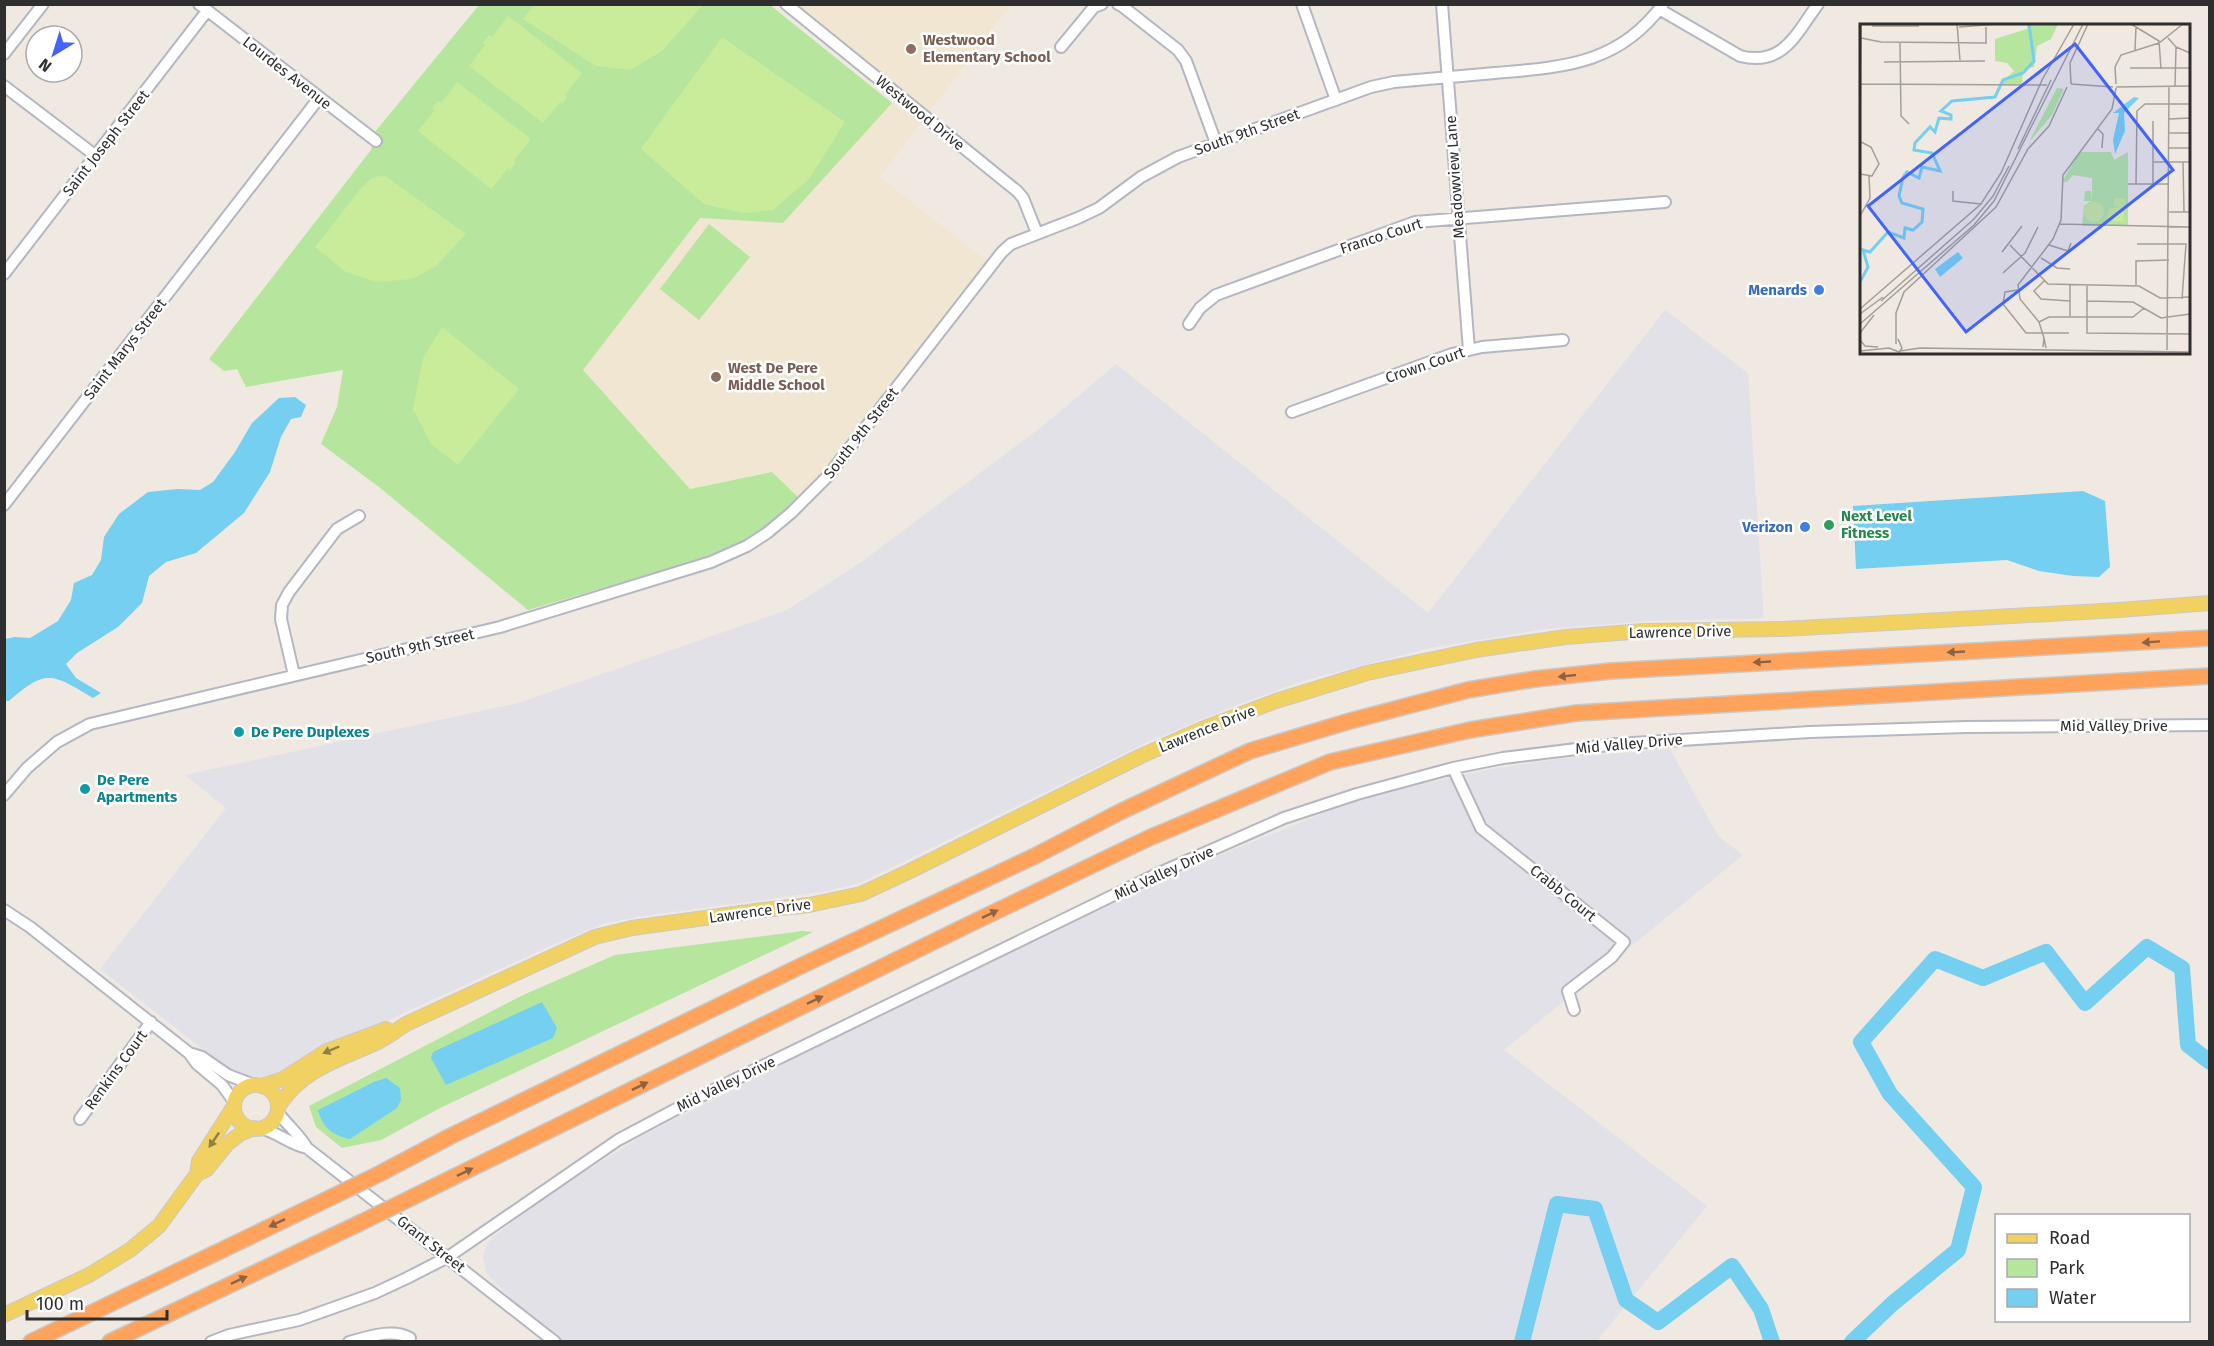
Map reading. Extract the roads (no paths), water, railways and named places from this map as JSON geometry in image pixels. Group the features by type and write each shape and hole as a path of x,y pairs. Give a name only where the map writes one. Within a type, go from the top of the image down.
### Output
{"highway":[{"path":"31,1341 330,1198 803,965 1035,856 1119,812 1250,751 1350,721 1468,690 1536,679 1611,671 2210,638"},
{"path":"110,1341 360,1223 1149,838 1330,762 1470,730 1577,712 2210,676"}],"main road":[{"name":"Lawrence Drive","path":"278,1109 285,1095 302,1079 381,1040 406,1024 595,937 632,928 809,905 861,894 1132,760 1202,729 1276,701 1367,673 1476,650 1566,638 1644,631 1794,628 2210,603"},
{"path":"197,1174 199,1161 241,1091 283,1079 327,1051 406,1024"},
{"path":"4,1315 88,1275 130,1250 159,1226 197,1174 207,1169 232,1139 272,1122 278,1109 273,1094 258,1086"},
{"path":"234,1104 242,1123 258,1128"}],"street":[{"path":"4,54 43,4"},
{"name":"Westwood Drive","path":"786,4 1017,191 1023,198 1037,233"},
{"path":"1061,47 1094,7 1102,4"},
{"path":"1118,4 1178,51 1186,61 1216,143"},
{"path":"1302,4 1336,100"},
{"name":"Meadowview Lane","path":"1442,4 1469,350"},
{"path":"1661,7 1740,56 1755,60 1769,57 1783,50 1818,4"},
{"name":"South 9th Street","path":"6,795 27,768 57,742 90,724 500,627 711,562 762,537 803,502 827,477 1002,252 1011,244 1099,208 1158,167 1216,143 1371,87 1394,82 1555,68 1574,64 1593,58 1627,40 1661,7"},
{"name":"Lourdes Avenue","path":"203,8 376,141"},
{"name":"Saint Joseph Street","path":"4,274 96,156 203,8"},
{"path":"4,86 96,156"},
{"name":"Saint Marys Street","path":"4,505 319,98"},
{"name":"Franco Court","path":"1189,324 1200,308 1216,295 1415,222 1665,202"},
{"name":"Crown Court","path":"1292,412 1452,354 1482,346 1563,340"},
{"path":"294,675 281,619 282,605 288,592 338,529 359,516"},
{"name":"Mid Valley Drive","path":"211,1341 299,1320 375,1293 448,1257 618,1140 694,1099 1158,874 1284,818 1357,794 1453,768 1503,758 1617,744 1810,732 1966,727 2210,725"},
{"name":"Crabb Court","path":"1453,768 1481,828 1624,942 1612,957 1568,991 1574,1010"},
{"path":"4,902 30,927"},
{"path":"4,910 30,927 189,1053 197,1064 222,1085 234,1104"},
{"name":"Renkins Court","path":"80,1119 151,1022"},
{"path":"189,1053 202,1057 228,1075 258,1086"},
{"name":"Grant Street","path":"278,1109 290,1129 302,1139 306,1148"},
{"name":"Grant Street","path":"258,1128 273,1131 297,1146 306,1148 555,1341"},
{"path":"349,1341 383,1334 403,1334 411,1338"}],"water":[{"path":"295,397 306,405 301,417 291,419 281,437 270,472 244,513 196,553 166,562 149,576 142,603 118,627 77,653 66,664 76,678 101,693 93,698 68,684 50,678 32,683 9,701 5,701 5,639 30,638 58,621 71,600 74,583 92,575 101,560 104,537 119,514 148,492 177,489 200,490 213,482 235,452 252,423 279,398"},
{"path":"2083,491 2105,501 2110,567 2099,577 2039,571 2007,560 1856,569 1853,506"},
{"path":"542,1002 557,1028 553,1038 446,1085 431,1058 433,1052"},
{"path":"386,1078 400,1088 401,1100 397,1108 350,1139 338,1136 325,1126 318,1110"}],"waterway":[{"path":"1852,1342 1892,1304 1958,1250 1974,1187 1890,1094 1861,1042 1935,959 1983,978 2046,952 2085,1003 2147,947 2182,968 2188,1045 2210,1062"},
{"path":"1522,1342 1557,1204 1595,1209 1626,1300 1658,1322 1732,1266 1761,1309 1772,1342"}],"place":[{"name":"Westwood Elementary School","path":"911,49"},
{"name":"Menards","path":"1819,290"},
{"name":"West De Pere Middle School","path":"716,377"},
{"name":"Next Level Fitness","path":"1829,525"},
{"name":"Verizon","path":"1805,527"},
{"name":"De Pere Duplexes","path":"239,732"},
{"name":"De Pere Apartments","path":"85,789"}]}
